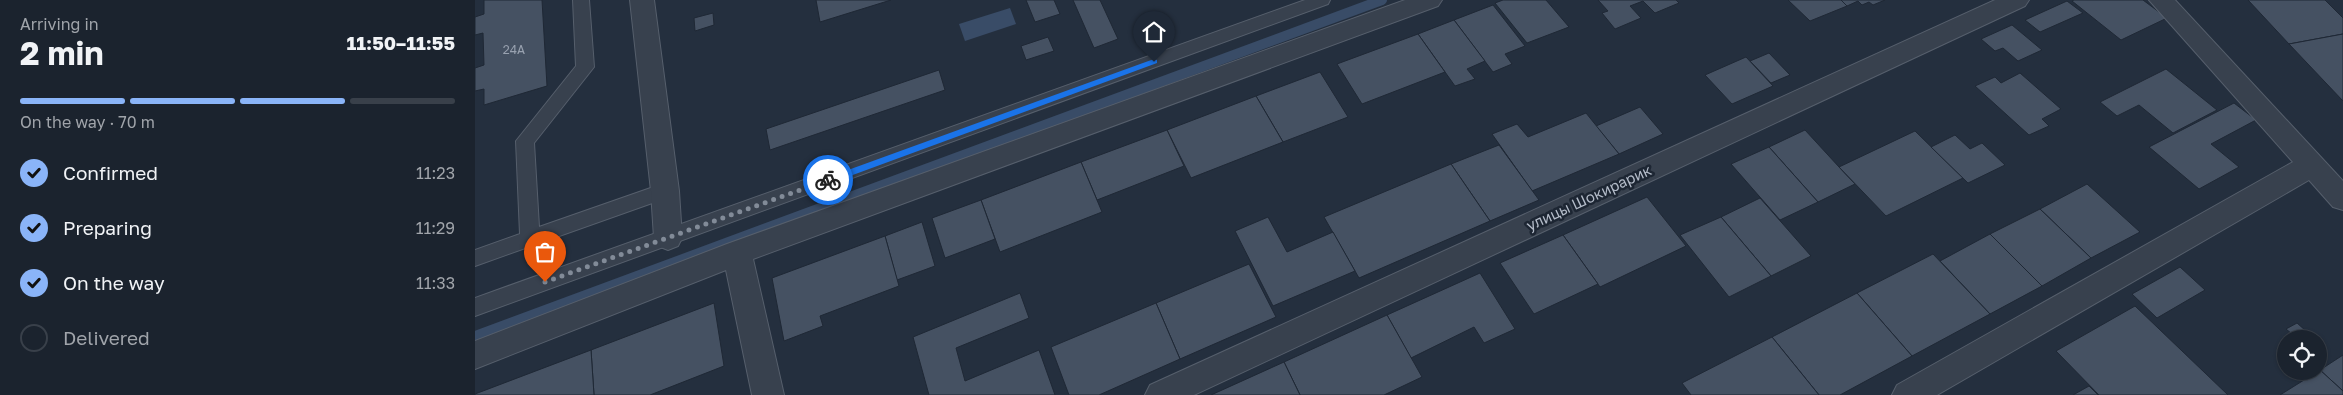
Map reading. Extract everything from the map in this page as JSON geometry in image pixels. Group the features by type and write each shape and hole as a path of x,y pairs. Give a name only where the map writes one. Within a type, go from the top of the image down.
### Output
{"street":[{"path":"642,0 665,191 668,238"},
{"path":"475,355 737,253 1430,0"},
{"name":"улицы Шокирарик","path":"1161,395 2017,0"},
{"path":"2161,0 2343,199"},
{"path":"1908,395 2311,165"},
{"path":"737,253 768,395"}],"lane":[{"path":"530,238 525,141 585,67 581,0"},
{"path":"475,307 1322,0"},
{"path":"475,258 665,191"}],"water":[{"path":"1010,8 1016,24 965,41 959,24"}],"building":[{"path":"484,0 542,0 547,86 484,105 484,89 475,91 475,68 484,65 483,33 475,35 475,17 484,14"},
{"path":"816,0 891,0 820,22"},
{"path":"1026,0 1054,0 1060,14 1035,22"},
{"path":"1073,0 1100,0 1118,39 1094,48"},
{"path":"1503,0 1546,0 1569,27 1527,43 1495,3"},
{"path":"1598,0 1676,0 1679,3 1655,13 1643,1 1630,6 1641,18 1615,29 1602,13 1608,11"},
{"path":"1788,0 1841,0 1847,6 1810,21"},
{"path":"1841,0 1885,0 1873,5 1869,2 1862,5 1858,1 1847,6"},
{"path":"2143,0 2167,18 2121,40 2072,1"},
{"path":"2248,0 2325,0 2343,18 2343,34 2289,44"},
{"path":"2067,1 2083,13 2040,32 2025,20"},
{"path":"1493,5 1525,46 1505,54 1512,64 1493,72 1454,20"},
{"path":"713,13 714,25 695,31 694,18"},
{"path":"1454,20 1485,61 1467,69 1475,79 1455,86 1418,34"},
{"path":"2012,25 2042,50 2018,61 2003,48 1995,51 1981,39"},
{"path":"1418,34 1445,72 1362,104 1337,64"},
{"path":"2343,34 2343,101 2289,44"},
{"path":"1048,37 1054,51 1026,60 1021,46"},
{"path":"1769,53 1790,75 1771,83 1750,61"},
{"path":"1746,57 1773,86 1732,104 1705,75"},
{"path":"2166,69 2217,110 2173,133 2139,105 2117,116 2100,102"},
{"path":"939,70 945,90 770,150 766,129"},
{"path":"1320,72 1348,117 1283,142 1256,96"},
{"path":"2020,73 2061,109 2042,119 2049,126 2029,135 1975,86 1995,77 2001,83"},
{"path":"1256,96 1283,142 1191,178 1167,130"},
{"path":"2234,103 2256,120 2211,144 2239,167 2199,189 2149,147"},
{"path":"1640,107 1663,134 1619,154 1596,126"},
{"path":"1586,113 1619,154 1532,191 1492,134 1517,124 1528,137"},
{"path":"1167,130 1184,166 1097,200 1081,162"},
{"path":"1805,130 1855,184 1818,202 1769,147"},
{"path":"1915,131 1963,178 1886,216 1839,167"},
{"path":"1955,135 1970,149 1982,143 2005,165 1968,183 1931,147"},
{"path":"1499,145 1539,200 1490,221 1451,164"},
{"path":"1769,147 1818,202 1780,220 1731,164"},
{"path":"1081,162 1102,212 1000,252 981,200"},
{"path":"1451,164 1490,221 1359,278 1324,217"},
{"path":"2087,184 2140,232 2091,258 2040,209"},
{"path":"1647,197 1686,246 1600,287 1563,235"},
{"path":"1760,198 1811,256 1771,276 1721,217"},
{"path":"981,200 995,239 945,258 932,218"},
{"path":"2040,209 2091,258 2042,286 1990,234"},
{"path":"1268,217 1287,252 1333,232 1355,271 1273,306 1235,231"},
{"path":"1721,217 1771,276 1729,297 1680,235"},
{"path":"922,222 935,266 897,280 885,236"},
{"path":"1990,234 2042,286 1990,314 1940,261"},
{"path":"1563,235 1598,284 1534,314 1500,263"},
{"path":"885,236 899,286 820,316 823,326 784,341 772,278"},
{"path":"1933,254 1990,314 1912,356 1857,293"},
{"path":"1249,264 1276,317 1180,359 1156,303"},
{"path":"2180,267 2205,290 2157,318 2132,294"},
{"path":"1480,273 1515,329 1484,343 1474,327 1411,358 1387,315"},
{"path":"1020,293 1029,318 956,348 965,381 1039,350 1055,395 929,395 913,337"},
{"path":"1857,293 1912,356 1840,395 1819,395 1772,337"},
{"path":"714,303 724,366 650,395 594,395 591,350"},
{"path":"1156,303 1180,359 1099,395 1069,395 1051,347"},
{"path":"2135,306 2228,395 2099,395 2056,351"},
{"path":"1387,315 1422,377 1384,395 1300,395 1284,362"},
{"path":"2297,323 2305,330 2287,330 2286,329"},
{"path":"1772,337 1819,395 1691,395 1682,383"},
{"path":"591,350 594,395 475,395 475,394"},
{"path":"2343,355 2343,391 2327,376 2327,365"},
{"path":"1284,362 1300,395 1211,395"},
{"path":"2327,376 2343,391 2343,395 2280,395 2304,380 2327,380"},
{"path":"2089,386 2098,395 2073,395"}],"waterway":[{"path":"475,336 1382,0"}],"way so far":[{"path":"545,282 828,180"}],"route":[{"path":"828,180 1154,62"}]}
